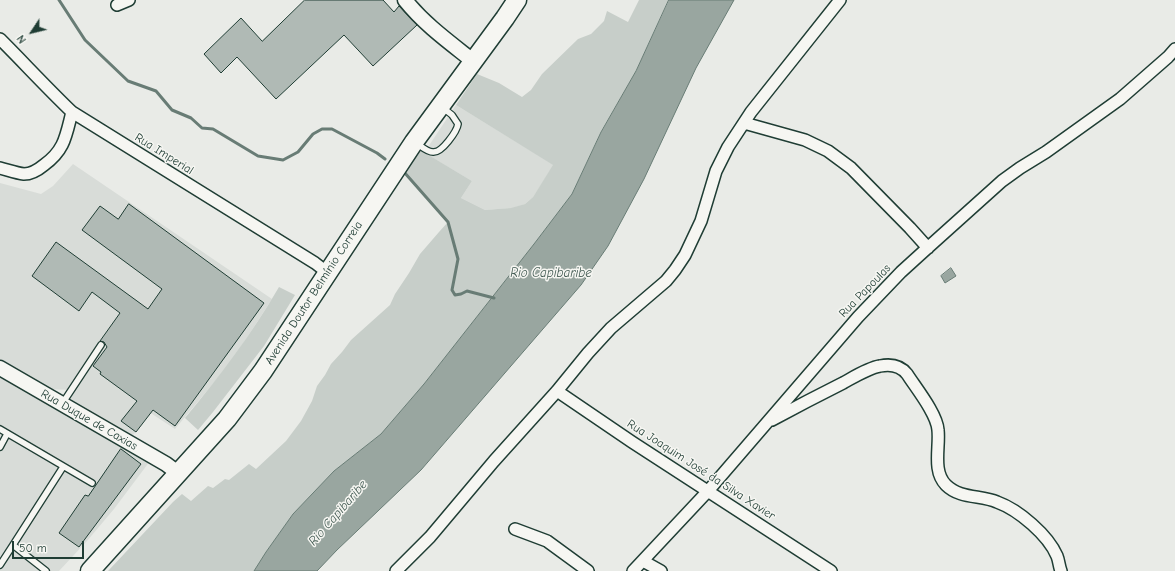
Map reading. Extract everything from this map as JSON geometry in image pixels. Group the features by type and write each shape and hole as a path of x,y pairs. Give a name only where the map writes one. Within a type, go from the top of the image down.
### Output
{"main road":[{"name":"Avenida Doutor Belmínio Correia","path":"90,571 227,419 263,371 414,142 517,0"}],"street":[{"path":"117,5 129,0"},
{"path":"405,0 433,30 472,61"},
{"path":"396,571 430,537 494,461 611,328 666,281 675,270 702,221 721,159 728,147 751,112 840,0"},
{"name":"Rua Imperial","path":"0,39 72,112 328,272"},
{"name":"Rua Papoulas","path":"633,571 708,491 858,317 901,272 1011,174 1090,122 1120,99 1175,48"},
{"path":"0,168 26,174 38,170 49,162 62,147 72,112"},
{"path":"744,123 805,140 828,151 850,168 928,248"},
{"path":"767,422 878,366 898,366 907,374 936,421 938,428 939,449 937,464 940,475 946,485 955,492 997,502 1022,516 1044,537 1050,545 1057,557 1061,571"},
{"name":"Rua Duque de Caxias","path":"0,368 166,464 178,473"},
{"name":"Rua Joaquim José da Silva Xavier","path":"557,391 830,571"},
{"path":"515,529 547,541 588,571"},
{"path":"643,560 661,571"}],"lane":[{"path":"414,142 433,152 438,151 443,148 458,128 456,119 440,106"},
{"path":"61,404 101,345"},
{"path":"0,429 92,484"},
{"path":"0,447 7,434"},
{"path":"1,561 13,545 63,467"},
{"path":"13,545 46,571"}],"shaded area":[{"path":"639,0 669,0 636,71 601,131 572,194 424,384 381,434 334,471 293,514 254,571 108,571 182,494 191,501 208,486 213,488 225,479 229,480 249,464 256,469 286,441 301,421 312,401 317,386 331,364 351,340 390,305 395,294 420,254 448,222 404,172 411,159 420,150 472,181 461,198 485,210 511,208 525,204 533,197 553,165 456,105 477,74 499,83 522,97 531,90 542,74 578,39 591,34 604,21 607,11 628,22"},
{"path":"456,105 554,165 533,197 525,204 513,208 485,210 461,198 472,181 424,153"},
{"path":"73,164 272,299 235,356 175,429 149,412 132,435 73,402 71,398 74,390 49,389 0,360 0,183 41,194 53,186"},
{"path":"279,287 295,295 264,346 198,430 185,418 235,355"},
{"path":"0,371 150,461 114,509 59,571 0,571"}],"water":[{"name":"Rio Capibaribe","path":"669,0 734,0 696,68 644,179 608,246 581,285 421,470 317,571 254,571 293,514 334,471 381,434 424,384 572,194 601,132 636,71"},
{"path":"951,268 956,276 945,283 941,276"}],"building":[{"path":"305,0 383,0 394,12 399,6 417,25 373,66 344,35 276,99 237,57 221,73 204,54 241,18 262,41"},
{"path":"129,204 264,303 175,426 153,410 136,432 121,421 137,401 100,374 101,372 93,366 107,347 104,342 100,341 120,313 92,292 79,311 32,276 56,242 148,309 162,289 82,230 100,206 118,219"},
{"path":"121,449 141,464 79,547 59,533 85,495 88,496"}],"waterway":[{"path":"59,0 85,40 128,81 156,91 172,110 191,118 202,128 213,129 258,156 283,160 298,152 313,134 322,129 332,129 377,153 385,159"},
{"path":"404,172 448,222 458,259 452,290 455,295 467,291 494,298"}]}
